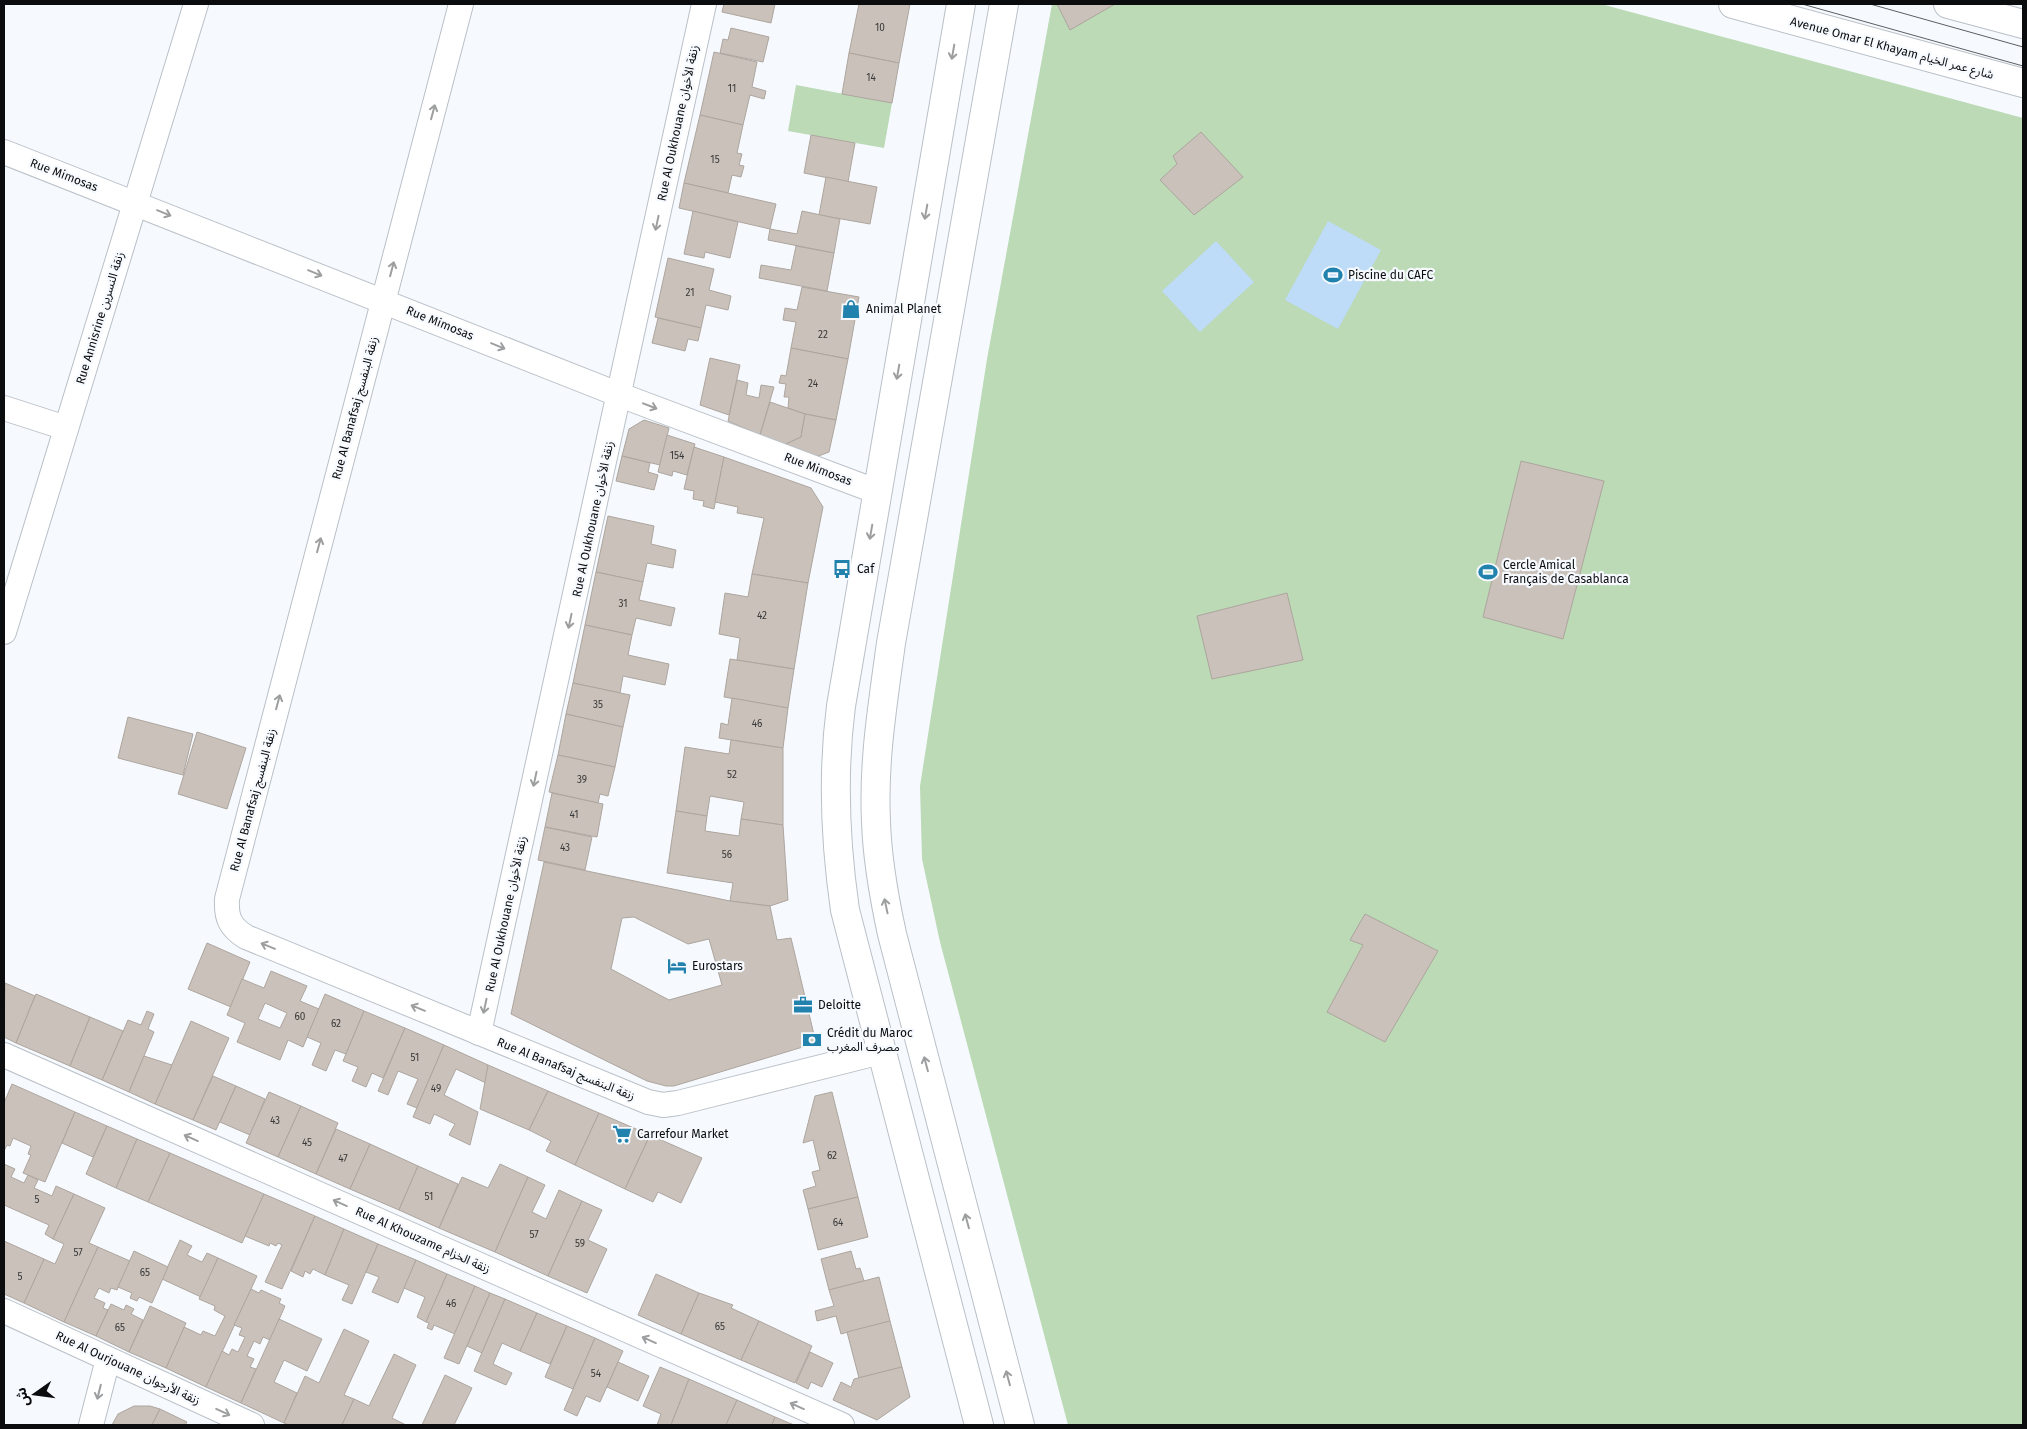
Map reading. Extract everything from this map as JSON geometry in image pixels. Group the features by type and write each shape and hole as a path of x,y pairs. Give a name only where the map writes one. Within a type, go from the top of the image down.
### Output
{"main road":[{"path":"961,4 840,706 834,770 836,844 845,910 979,1425"},
{"path":"1004,4 891,643 878,750 876,821 879,862 892,934 1020,1425"},
{"name":"Avenue Omar El Khayam شارع عمر الخيام","path":"1733,4 2023,83"},
{"path":"1948,4 2023,24"}],"street":[{"name":"Rue Annisrine زنقة النسرين","path":"4,632 196,4"},
{"name":"Rue Al Banafsaj زنقة البنفسج","path":"461,4 227,899 226,909 231,926 246,937 639,1099 663,1105 678,1103 881,1052"},
{"name":"Rue Al Oukhouane زنقة الأخوان","path":"479,1033 704,4"},
{"name":"Rue Mimosas","path":"4,152 135,202 620,395 878,492"},
{"path":"4,408 66,428"},
{"name":"Rue Al Khouzame زنقة الخزام","path":"4,1055 832,1423"},
{"name":"Rue Al Ourjouane زنقة الأرجوان","path":"4,1311 252,1425"},
{"path":"91,1425 108,1359"}],"green space":[{"name":"Cercle Amical Français de Casablanca","path":"1052,4 1601,4 2023,118 2023,1425 1068,1425 940,942 922,859 920,786 987,359"},
{"path":"796,85 892,103 884,148 788,131"}],"water":[{"name":"Piscine du CAFC","path":"1328,221 1381,250 1338,329 1285,300"},
{"path":"1216,241 1254,282 1200,332 1162,291"}],"building":[{"path":"724,4 775,4 771,23 722,12"},
{"path":"859,4 910,4 899,63 849,53"},
{"path":"1057,4 1115,4 1070,30"},
{"path":"731,28 769,37 763,62 720,53 723,39 728,40"},
{"path":"714,52 757,62 752,87 766,91 764,99 750,95 743,125 700,115"},
{"path":"849,53 899,63 892,103 842,94"},
{"path":"700,115 743,125 737,153 742,154 739,165 744,166 741,177 732,175 728,193 684,183"},
{"path":"1201,132 1243,177 1194,215 1160,180 1177,164 1173,156"},
{"path":"811,135 855,143 848,182 804,173"},
{"path":"826,177 877,187 870,224 819,215"},
{"path":"684,183 776,204 770,229 679,208"},
{"path":"693,211 738,222 730,258 705,252 704,258 684,254"},
{"path":"802,211 840,219 834,253 768,240 770,229 797,234"},
{"path":"796,246 834,253 827,291 759,278 761,265 791,270"},
{"path":"668,258 714,269 709,290 731,296 728,310 706,305 701,328 655,317"},
{"path":"802,287 859,297 848,359 791,348 796,322 783,320 785,308 797,310"},
{"path":"658,318 701,328 698,341 688,339 685,351 652,343"},
{"path":"791,348 848,359 836,420 805,414 788,408 789,397 784,397 786,384 779,383 781,375 786,376"},
{"path":"710,358 740,365 729,415 700,405"},
{"path":"737,380 748,383 746,395 759,398 761,385 774,387 760,435 728,421"},
{"path":"770,402 805,414 801,437 784,445 760,435"},
{"path":"805,414 836,420 829,452 816,457 784,445 801,437"},
{"path":"644,420 669,428 660,465 622,456 629,429"},
{"path":"667,435 695,444 687,475 673,471 672,476 658,472"},
{"path":"694,447 724,457 714,509 703,506 704,501 693,499 694,491 684,489"},
{"path":"622,456 650,463 648,472 658,475 654,490 616,481"},
{"path":"724,457 811,488 823,507 808,583 752,574 764,518 737,513 738,507 715,502"},
{"path":"1521,461 1604,481 1563,639 1483,617"},
{"path":"608,516 654,526 651,544 676,550 673,568 647,563 643,582 596,572"},
{"path":"596,572 643,582 639,600 675,608 671,626 636,618 632,635 585,625"},
{"path":"752,574 808,583 794,669 737,660 740,638 719,634 725,593 748,597"},
{"path":"1287,593 1303,660 1212,679 1197,616"},
{"path":"585,625 632,635 628,655 669,664 665,685 623,676 620,693 573,683"},
{"path":"730,659 794,669 788,708 724,697"},
{"path":"573,683 630,695 623,727 566,714"},
{"path":"732,698 788,708 783,748 719,738 721,723 728,725"},
{"path":"566,714 623,727 615,767 558,755"},
{"path":"128,717 193,734 183,775 118,758"},
{"path":"197,732 246,748 227,809 178,794"},
{"path":"731,740 783,748 783,825 741,819 744,802 710,796 707,816 676,811 685,747 729,754"},
{"path":"558,755 615,767 608,796 600,794 598,803 549,792"},
{"path":"552,793 603,804 597,837 545,827"},
{"path":"676,811 707,816 705,831 739,836 741,819 783,825 788,900 770,906 730,901 733,883 667,873"},
{"path":"545,827 592,837 585,870 538,860"},
{"path":"544,862 730,901 770,906 777,940 791,938 816,1043 674,1086 666,1086 647,1081 511,1014","holes":["634,917 688,944 709,939 722,985 669,1000 611,969 622,918"]},
{"path":"1365,914 1438,951 1385,1042 1327,1012 1363,945 1350,940"},
{"path":"207,943 250,962 231,1007 188,989"},
{"path":"271,971 307,986 300,1001 319,1009 303,1047 288,1040 280,1060 237,1042 245,1023 227,1015 242,979 264,988","holes":["265,1003 287,1013 280,1028 258,1019"]},
{"path":"5,983 35,996 16,1043 4,1037"},
{"path":"36,994 90,1017 70,1066 16,1043"},
{"path":"325,994 364,1011 346,1054 335,1050 326,1071 312,1065 321,1043 307,1037"},
{"path":"147,1011 154,1014 148,1029 154,1032 129,1092 102,1080 128,1020 141,1025"},
{"path":"364,1011 405,1028 383,1078 372,1073 366,1087 352,1081 358,1067 343,1061"},
{"path":"90,1017 123,1031 102,1080 70,1066"},
{"path":"191,1021 229,1038 193,1120 155,1104"},
{"path":"405,1028 444,1045 417,1108 407,1104 418,1079 398,1071 388,1095 378,1091"},
{"path":"444,1045 488,1065 486,1083 456,1069 444,1095 478,1112 470,1145 449,1135 455,1124 434,1114 430,1124 413,1117"},
{"path":"144,1056 172,1065 155,1104 129,1092"},
{"path":"488,1065 548,1091 529,1130 480,1109"},
{"path":"213,1076 236,1086 216,1130 193,1120"},
{"path":"12,1084 75,1112 45,1182 23,1173 31,1155 28,1154 31,1146 13,1138 10,1146 7,1145 4,1151 4,1103"},
{"path":"236,1086 265,1099 250,1135 220,1122"},
{"path":"548,1091 599,1113 575,1165 546,1151 551,1141 529,1130"},
{"path":"269,1092 301,1106 278,1157 246,1143"},
{"path":"832,1092 858,1197 808,1209 803,1190 816,1186 812,1172 820,1170 813,1140 803,1143 815,1096"},
{"path":"301,1106 338,1123 316,1174 278,1157"},
{"path":"75,1112 107,1126 93,1157 62,1143"},
{"path":"599,1113 650,1135 625,1189 575,1165"},
{"path":"107,1126 137,1139 116,1188 86,1174"},
{"path":"336,1129 370,1144 350,1189 316,1174"},
{"path":"650,1135 702,1158 681,1203 658,1192 653,1202 625,1189"},
{"path":"137,1139 170,1153 148,1202 116,1188"},
{"path":"370,1144 418,1166 399,1210 350,1189"},
{"path":"170,1153 264,1194 242,1243 148,1202"},
{"path":"4,1164 15,1169 11,1177 24,1183 28,1175 38,1180 34,1188 52,1196 56,1186 74,1194 53,1239 45,1234 49,1225 4,1205"},
{"path":"500,1164 528,1177 495,1252 439,1228 462,1177 488,1188"},
{"path":"418,1166 458,1184 439,1228 399,1210"},
{"path":"528,1177 545,1185 532,1212 546,1219 559,1190 582,1201 548,1276 495,1252"},
{"path":"74,1194 105,1208 89,1243 98,1247 64,1322 24,1303 44,1259 55,1264 64,1244 53,1239"},
{"path":"264,1194 315,1216 282,1289 265,1282 282,1245 278,1243 276,1246 270,1243 269,1246 245,1236"},
{"path":"858,1197 868,1237 818,1250 808,1209"},
{"path":"582,1201 602,1210 588,1240 607,1249 587,1293 548,1276"},
{"path":"315,1216 344,1229 325,1275 313,1269 310,1274 305,1271 303,1277 291,1271"},
{"path":"344,1229 378,1244 352,1304 342,1300 349,1285 325,1275"},
{"path":"180,1240 192,1246 187,1255 202,1262 207,1253 218,1258 201,1297 162,1279"},
{"path":"4,1241 44,1259 24,1303 4,1294"},
{"path":"378,1244 416,1260 398,1303 372,1292 379,1277 366,1272"},
{"path":"98,1247 130,1261 117,1290 111,1288 109,1293 99,1288 94,1298 105,1303 103,1308 108,1310 96,1336 64,1322"},
{"path":"134,1251 168,1267 152,1303 139,1297 137,1301 130,1298 132,1293 118,1287"},
{"path":"851,1251 856,1269 860,1268 864,1281 829,1290 821,1259"},
{"path":"218,1258 257,1276 206,1387 166,1368 184,1327 201,1335 203,1331 215,1336 225,1316 214,1310 215,1306 199,1299"},
{"path":"416,1260 447,1274 426,1322 417,1317 425,1297 404,1288"},
{"path":"447,1274 475,1286 455,1334 434,1325 432,1330 427,1328 429,1323 426,1322"},
{"path":"656,1274 699,1293 681,1334 638,1315"},
{"path":"879,1277 890,1321 841,1334 836,1316 817,1321 815,1311 834,1306 829,1290"},
{"path":"475,1286 490,1293 459,1364 444,1358"},
{"path":"251,1289 259,1293 261,1290 281,1299 279,1303 285,1306 270,1340 263,1337 260,1344 254,1341 247,1356 254,1359 250,1367 256,1369 241,1403 206,1387 222,1351 229,1355 232,1349 238,1352 245,1337 239,1335 242,1328 234,1325"},
{"path":"490,1293 505,1299 482,1353 467,1346"},
{"path":"699,1293 733,1305 731,1308 759,1321 741,1360 681,1334"},
{"path":"505,1299 537,1313 520,1351 502,1343 493,1364 512,1373 506,1385 474,1371"},
{"path":"111,1304 124,1310 126,1305 134,1309 131,1314 143,1320 129,1352 96,1336"},
{"path":"150,1306 186,1323 166,1368 129,1352"},
{"path":"537,1313 567,1326 550,1364 520,1351"},
{"path":"279,1319 322,1339 307,1371 284,1360 274,1382 297,1393 284,1423 241,1403"},
{"path":"759,1321 812,1346 795,1383 741,1360"},
{"path":"890,1321 902,1367 859,1378 847,1332"},
{"path":"567,1326 595,1338 573,1389 545,1377"},
{"path":"344,1329 369,1341 344,1395 354,1399 342,1425 289,1425 284,1423 305,1376 319,1383"},
{"path":"595,1338 623,1351 600,1402 586,1396 577,1416 564,1410"},
{"path":"810,1352 833,1363 822,1387 811,1382 808,1389 796,1383"},
{"path":"394,1354 416,1365 392,1418 406,1425 342,1425 354,1399 369,1406"},
{"path":"618,1362 649,1376 638,1401 607,1387"},
{"path":"660,1367 689,1379 671,1425 657,1425 661,1414 643,1406"},
{"path":"902,1367 910,1397 877,1420 833,1400 841,1382 851,1387 854,1379"},
{"path":"445,1375 472,1388 454,1425 422,1425"},
{"path":"689,1379 737,1400 726,1425 671,1425"},
{"path":"737,1400 775,1417 772,1425 726,1425"},
{"path":"134,1406 150,1406 160,1409 152,1425 112,1425 118,1414"},
{"path":"160,1409 187,1422 185,1425 152,1425"},
{"path":"775,1417 794,1425 772,1425"}],"tram line":[{"path":"1802,4 2023,66"},
{"path":"1870,4 2023,47"}],"place":[{"name":"Piscine du CAFC","path":"1333,275"},
{"name":"Animal Planet","path":"851,309"},
{"name":"Caf","path":"842,569"},
{"name":"Cercle Amical Français de Casablanca","path":"1488,572"},
{"name":"Eurostars","path":"677,966"},
{"name":"Deloitte","path":"803,1005"},
{"name":"Crédit du Maroc مصرف المغرب","path":"812,1040"},
{"name":"Carrefour Market","path":"622,1134"}]}
